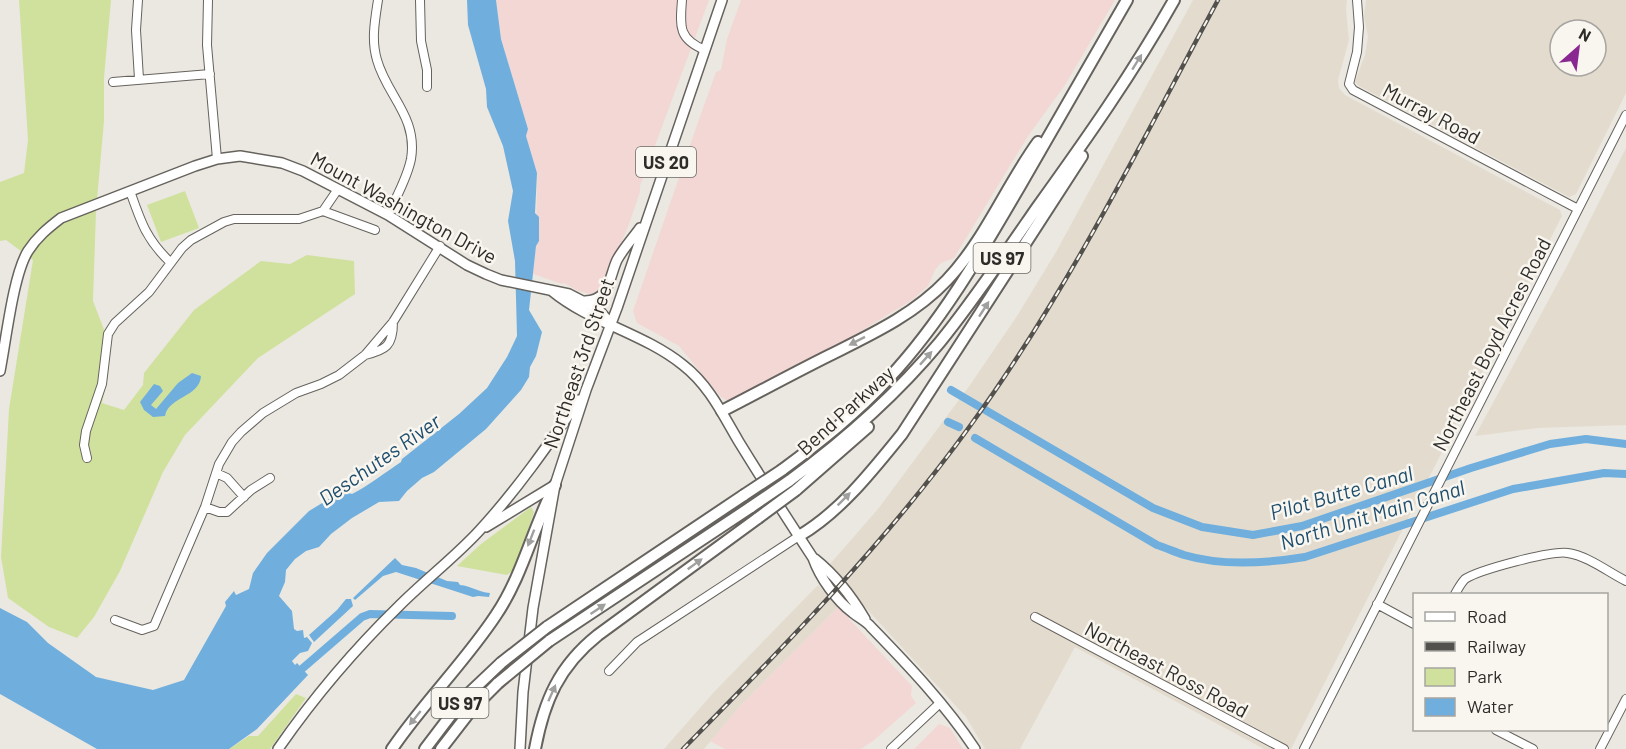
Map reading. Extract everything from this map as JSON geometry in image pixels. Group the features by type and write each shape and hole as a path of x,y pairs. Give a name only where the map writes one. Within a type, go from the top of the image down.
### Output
{"highway":[{"name":"Bend Parkway","path":"425,749 463,699 501,663 547,627 782,470 853,414 889,378 931,327 967,275 1127,0"},
{"name":"Bend Parkway","path":"441,749 472,709 498,683 549,641 751,507 793,485 901,385 940,342 983,285 1122,86 1174,0"},
{"path":"799,536 834,508 873,470 902,434 1085,152 1122,86"},
{"path":"722,411 884,327 916,308 935,292 975,244 1023,164 1073,93"},
{"path":"392,749 497,614 516,578 536,524 555,485"},
{"path":"535,749 540,722 551,693 576,654 617,621 758,518 793,485"}],"main road":[{"name":"Northeast 3rd Street","path":"520,749 523,692 532,608 555,485 722,0"},
{"name":"Mount Washington Drive","path":"0,371 18,275 27,253 44,231 61,218 130,191 217,159 240,156 282,163 388,215 467,264 501,280 561,291 598,309 610,323"},
{"path":"582,301 592,301 606,292 618,259 646,221"},
{"name":"Mount Washington Drive","path":"552,291 566,303 594,318 610,323"},
{"path":"610,323 656,347 684,366 701,382 722,411 813,558 826,568 856,604 868,624 940,703 975,749"},
{"path":"278,749 326,685 382,622 479,531 536,463 586,390"},
{"path":"479,531 555,485"}],"street":[{"path":"138,0 136,30 140,79"},
{"path":"208,0 207,45 217,159"},
{"path":"378,0 373,39 374,51 381,72 403,109 409,127 411,144 408,169 388,215"},
{"path":"420,0 421,41 427,70 427,87"},
{"path":"682,0 682,32 687,40 705,50"},
{"name":"Murray Road","path":"1357,0 1359,27 1357,52 1349,84 1353,90 1578,209"},
{"path":"113,82 210,74"},
{"name":"Northeast Boyd Acres Road","path":"1304,749 1626,114"},
{"path":"87,458 84,445 86,431 102,384 108,334 115,323 149,292 170,262 191,240 224,222 245,218 299,219 323,211 338,189"},
{"path":"130,191 144,231 170,262"},
{"path":"323,211 375,230"},
{"path":"115,620 142,630 154,626 205,507 224,454 232,442 252,421 296,393 321,384 346,371 365,355 393,322 440,246"},
{"path":"216,473 227,478 244,497"},
{"path":"205,507 227,512 270,478"},
{"path":"609,671 637,642 799,536"},
{"path":"1456,593 1467,578 1519,560 1567,552 1626,581"},
{"path":"1377,604 1413,623"},
{"name":"Northeast Ross Road","path":"1035,617 1284,749"},
{"path":"1600,749 1626,699"},
{"path":"891,749 940,703"},
{"path":"1500,731 1533,749"}],"shaded area":[{"path":"496,0 709,0 640,186 628,227 602,287 591,294 533,274 536,246 537,173 526,136 528,129 501,39"},
{"path":"741,0 1115,0 1065,85 1028,136 954,258 941,263 928,286 912,300 830,350 728,401 721,397 679,346 637,323 633,311 716,72 721,70 727,39"},
{"path":"1193,0 1347,0 1349,40 1338,80 1339,88 1345,95 1560,210 1562,216 1291,749 1264,749 1075,647 1020,749 985,749 966,717 852,593 830,564 878,509 970,385 1017,316 1056,252"},
{"path":"1366,0 1626,0 1626,93 1576,194 1569,197 1359,86 1355,82 1365,55 1368,37 1364,16"},
{"path":"1626,148 1626,425 1538,428 1475,436 1568,264"},
{"path":"818,585 838,607 739,707 704,749 664,749 714,692"},
{"path":"838,607 912,686 911,696 916,703 861,749 725,749 710,741 739,707"},
{"path":"939,724 950,728 963,749 914,749"}],"green space":[{"path":"19,0 111,0 96,211 93,301 110,345 108,377 102,403 124,410 143,385 144,373 194,310 261,261 290,264 307,255 354,261 355,294 258,358 185,435 163,472 120,571 94,617 77,638 49,627 8,598 1,557 9,409 33,260 6,240 0,241 0,182 24,173 28,140"},
{"path":"185,191 199,228 161,242 147,205"},
{"path":"531,507 534,512 515,569 507,575 457,566 481,544"},
{"path":"296,694 306,698 270,749 229,749 249,736 258,736"}],"water":[{"path":"467,0 496,0 501,39 528,129 526,136 537,173 535,213 539,217 539,241 536,246 529,310 542,332 536,356 530,367 529,377 521,390 486,429 434,472 422,478 399,501 379,502 352,518 331,534 319,547 306,551 295,559 286,570 285,582 279,596 292,611 294,629 303,630 304,638 307,637 312,643 308,651 300,653 292,661 308,675 257,729 229,749 97,749 0,694 0,608 27,622 48,643 96,677 153,690 184,680 226,606 225,602 234,591 236,595 249,589 253,573 267,553 309,511 342,491 352,494 377,479 401,462 487,388 507,357 517,336 515,261 508,221 513,191 503,146 487,107 486,89 468,25"},
{"path":"192,373 201,376 199,383 190,393 172,405 165,416 153,417 144,410 140,402 154,384 160,386 163,391 151,405 156,409 178,383"},
{"path":"395,558 402,565 490,593 489,597 473,597 396,572 383,576 355,600 353,598"},
{"path":"346,599 351,599 353,606 314,642 309,635"}],"waterway":[{"name":"Pilot Butte Canal","path":"951,390 1153,508 1202,527 1253,535 1302,526 1471,468 1550,444 1586,439 1626,444"},
{"name":"North Unit Main Canal","path":"948,422 959,427"},
{"name":"North Unit Main Canal","path":"975,438 1157,545 1184,555 1229,562 1276,561 1305,557 1513,489 1604,473 1626,474"},
{"name":"North Unit Main Canal","path":"296,674 362,617 370,614 452,616"}],"railway":[{"path":"683,749 833,593 904,511 970,426 1039,324 1071,271 1218,0"}],"water label":[{"name":"Deschutes River","path":"379,459"}]}
